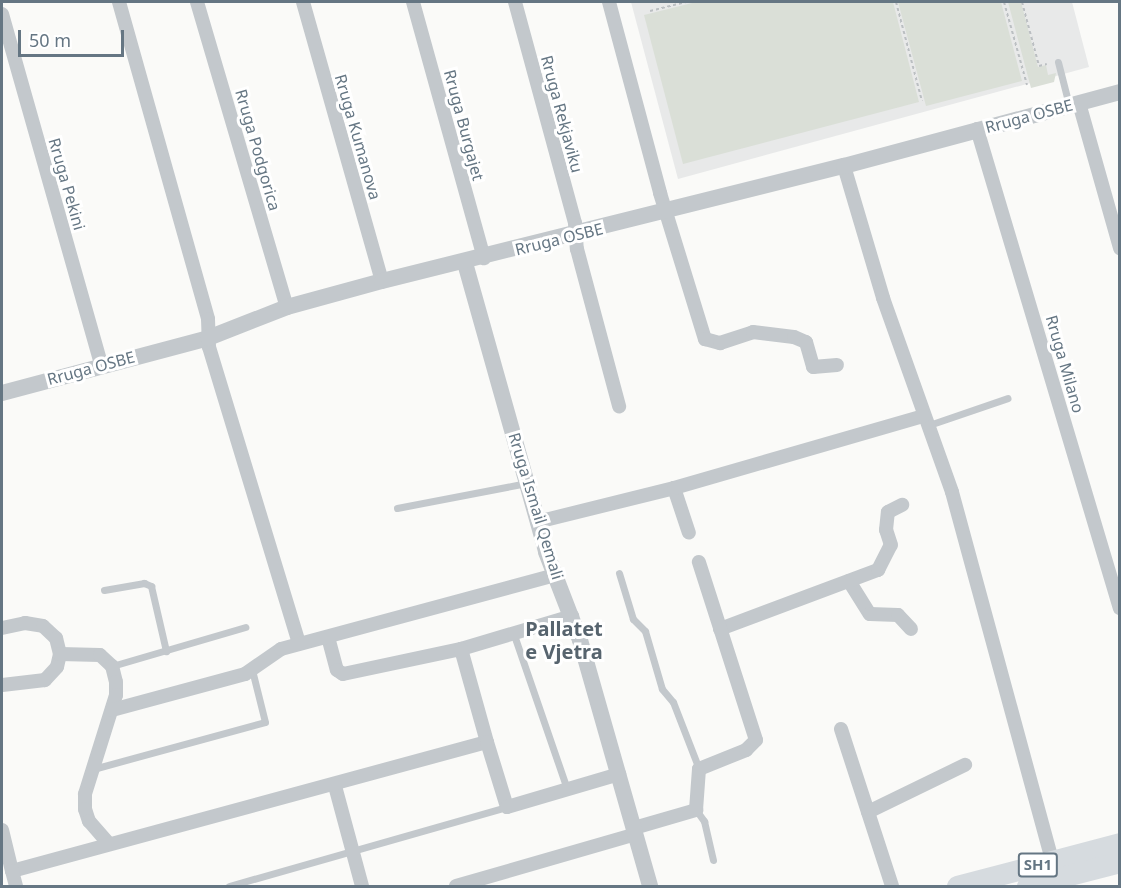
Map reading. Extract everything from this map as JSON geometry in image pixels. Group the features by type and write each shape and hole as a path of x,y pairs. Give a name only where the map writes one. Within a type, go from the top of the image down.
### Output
{"main road":[{"name":"SH1","path":"957,886 1119,843"},
{"name":"SH1","path":"1027,886 1119,862"}],"street":[{"path":"119,2 208,319 208,338 299,644"},
{"name":"Rruga Podgorica","path":"197,2 287,307"},
{"name":"Rruga Kumanova","path":"303,2 382,281"},
{"name":"Rruga Burgajet","path":"413,2 484,258"},
{"name":"Rruga Rekjaviku","path":"514,2 619,406"},
{"path":"609,2 667,212 707,342 720,343 753,332 794,337 806,342 813,367 837,365"},
{"name":"Rruga Pekini","path":"2,14 101,364"},
{"name":"Rruga OSBE","path":"2,393 101,364 208,338 287,307 382,281 465,263 667,212 1119,92"},
{"path":"1074,104 1119,248"},
{"name":"Rruga Milano","path":"977,129 1119,608"},
{"path":"844,166 883,298 958,515 1052,861"},
{"name":"Rruga Ismail Qemali","path":"465,263 537,522 572,616 650,886"},
{"path":"537,522 927,421"},
{"path":"674,488 689,533"},
{"path":"720,629 878,570 886,562 891,545 886,530 888,512 902,505"},
{"path":"456,886 696,810 699,769 746,750 756,740 699,562"},
{"path":"112,710 252,670 281,649 556,575"},
{"path":"849,581 870,614 898,615 911,629"},
{"path":"328,637 337,670 343,674 461,649 572,616"},
{"path":"2,628 36,623 56,638 60,654 57,667 45,680 2,686"},
{"path":"461,649 507,807 619,774"},
{"path":"60,654 100,656 112,666 116,682 112,710 93,769 85,809 89,821 109,844"},
{"path":"841,729 892,886"},
{"path":"12,871 335,786 487,742"},
{"path":"868,812 965,765"},
{"path":"335,786 362,886"},
{"path":"2,830 16,886"}],"lane":[{"path":"1056,62 1074,104"},
{"path":"927,421 1008,398"},
{"path":"398,508 527,483"},
{"path":"619,573 633,620 645,631 662,689 673,702 699,769"},
{"path":"104,590 144,583 151,586 166,651"},
{"path":"112,666 245,627"},
{"path":"514,635 567,789"},
{"path":"93,769 265,722 252,670"},
{"path":"229,886 507,807"},
{"path":"696,810 704,821 712,860"}],"path":[{"path":"650,11 686,2"},
{"path":"896,2 922,101"},
{"path":"1004,2 1027,85"},
{"path":"1022,2 1039,66 1056,62"}],"shaded area":[{"path":"631,2 1072,2 1089,67 678,179"},
{"path":"696,2 893,2 919,102 683,164 644,15"},
{"path":"898,2 1001,2 1022,81 926,106"},
{"path":"1008,2 1021,2 1038,67 1046,65 1048,75 1056,73 1054,82 1031,88"}],"district":[{"name":"Pallatet e Vjetra","path":"564,640"}]}
